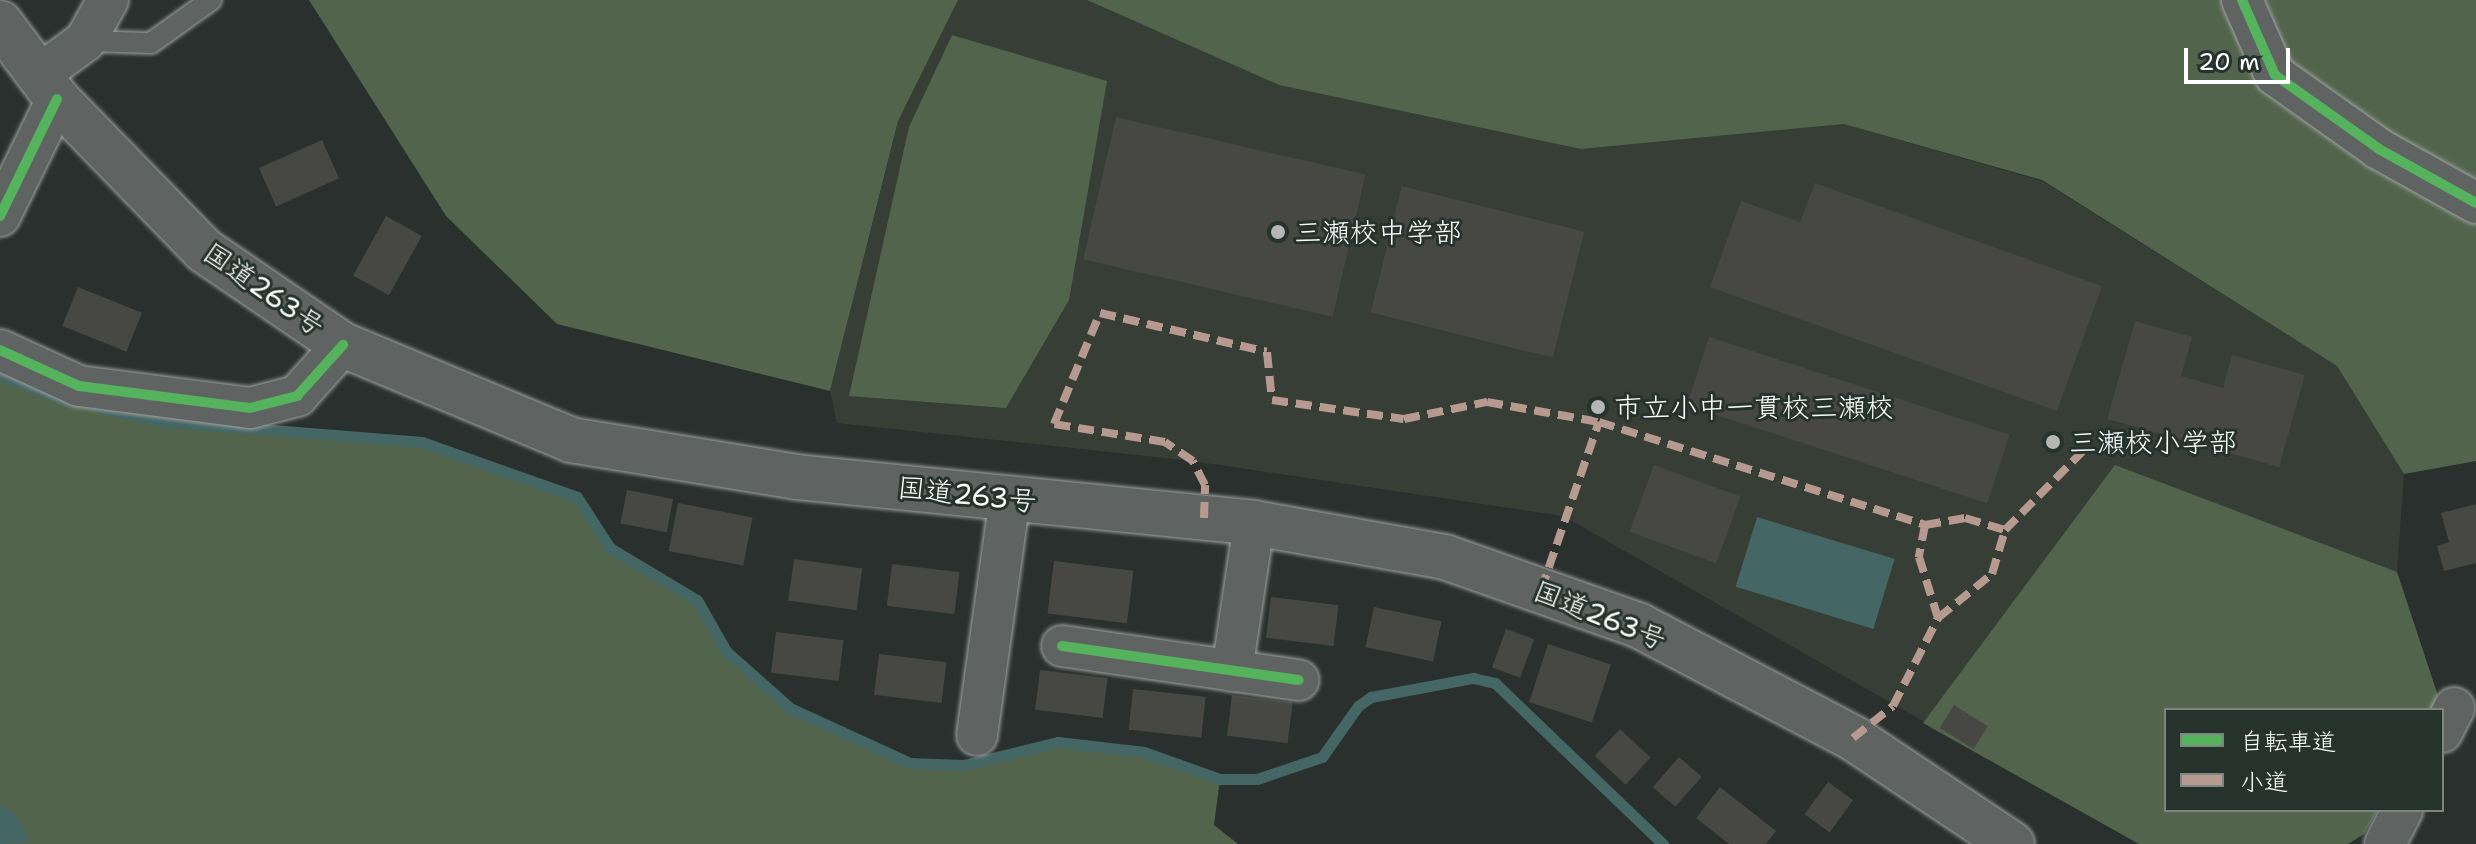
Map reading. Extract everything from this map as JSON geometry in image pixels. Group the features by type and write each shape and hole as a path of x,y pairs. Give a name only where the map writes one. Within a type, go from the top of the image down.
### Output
{"highway":[{"name":"国道263号","path":"0,23 48,87 205,251 343,345 571,440 797,477 1254,523 1445,557 1638,625 1853,738 2012,844"}],"street":[{"path":"0,216 48,87 85,41 108,0"},
{"path":"2242,0 2275,75 2379,149 2476,203"},
{"path":"0,350 79,386 250,408 297,396 343,345"},
{"path":"977,735 1010,498"},
{"path":"1232,671 1254,523"},
{"path":"1062,646 1299,680"},
{"path":"2385,844 2401,812"}],"lane":[{"path":"85,41 151,43 211,0"}],"shaded area":[{"name":"市立小中一貫校三瀬校","path":"958,0 1087,0 1279,85 1581,149 1844,124 2042,181 2337,366 2404,474 2397,572 2440,702 2164,708 2164,812 2377,812 2364,834 2348,844 2139,844 1563,516 1193,461 837,423 830,391 898,121"}],"green space":[{"path":"309,0 958,0 898,121 830,391 557,324 446,216"},
{"path":"1087,0 2476,0 2476,461 2404,474 2337,366 2042,180 1844,124 1581,149 1279,85"},
{"path":"952,35 1107,81 1069,300 1006,408 849,396 909,127"},
{"path":"0,375 58,398 160,421 422,442 577,497 610,548 697,600 726,651 790,708 910,763 963,765 1058,742 1144,752 1220,779 1214,825 1238,844 0,844"},
{"path":"2115,465 2397,572 2440,702 2437,708 2164,708 2164,812 2377,812 2364,834 2348,844 2139,844 1923,723"}],"water":[{"path":"1757,517 1895,559 1873,629 1736,587"},
{"path":"0,806 14,813 30,842 0,844"}],"building":[{"path":"1116,117 1365,175 1333,317 1083,259"},
{"path":"322,140 339,178 276,206 259,168"},
{"path":"1815,183 2102,286 2057,411 1710,287 1741,201 1800,222"},
{"path":"1402,186 1584,231 1553,358 1371,312"},
{"path":"386,216 422,236 389,295 353,275"},
{"path":"78,287 142,313 126,352 62,326"},
{"path":"2135,321 2192,337 2181,376 2223,388 2232,355 2305,375 2279,467 2107,419"},
{"path":"1709,337 2010,435 1987,503 1687,405"},
{"path":"1654,465 1740,496 1716,563 1630,532"},
{"path":"627,490 673,499 667,532 621,523"},
{"path":"678,503 753,518 743,566 669,551"},
{"path":"2476,504 2476,563 2444,571 2437,546 2449,542 2441,513"},
{"path":"794,559 862,569 856,610 788,601"},
{"path":"1054,561 1133,571 1127,623 1048,614"},
{"path":"892,564 959,572 954,614 887,606"},
{"path":"1271,597 1338,605 1333,646 1266,638"},
{"path":"1374,607 1441,621 1433,661 1365,647"},
{"path":"1506,629 1534,639 1520,678 1492,668"},
{"path":"776,632 843,640 838,681 771,673"},
{"path":"1548,644 1611,664 1592,722 1529,702"},
{"path":"879,654 946,662 941,703 874,695"},
{"path":"1040,670 1107,678 1103,718 1035,710"},
{"path":"1133,689 1206,697 1201,737 1129,730"},
{"path":"1232,695 1293,702 1288,743 1227,736"},
{"path":"1954,705 1988,726 1974,749 1940,728"},
{"path":"1620,729 1651,758 1625,785 1595,756"},
{"path":"1679,757 1702,777 1675,807 1653,787"},
{"path":"1828,782 1853,800 1830,833 1804,814"},
{"path":"1720,787 1776,831 1766,844 1729,844 1696,818"}],"waterway":[{"path":"0,375 69,401"},
{"path":"97,407 160,421 422,442 577,497 610,548 697,600 726,651 790,708 910,763 963,765 1058,742 1144,752 1220,779 1257,779 1322,757 1358,706 1371,697 1473,678 1495,683 1663,844"}],"marked path":[{"path":"1204,518 1205,485 1193,461 1165,442 1054,424 1100,313 1267,352 1272,400 1404,419 1487,402 1599,422 1925,525 1919,557 1938,618"},
{"path":"1541,590 1599,422"},
{"path":"1853,738 1893,706 1938,618 1992,574 2005,530 2083,451"},
{"path":"1925,525 1965,518 2005,530"}],"cycle path":[{"path":"2242,0 2275,75 2379,149 2476,203"},
{"path":"0,216 57,99"},
{"path":"0,350 79,386 250,408 297,396 343,345"},
{"path":"1062,646 1299,680"}],"place":[{"name":"三瀬校中学部","path":"1278,232"},
{"name":"市立小中一貫校三瀬校","path":"1598,407"},
{"name":"三瀬校小学部","path":"2053,442"}]}
